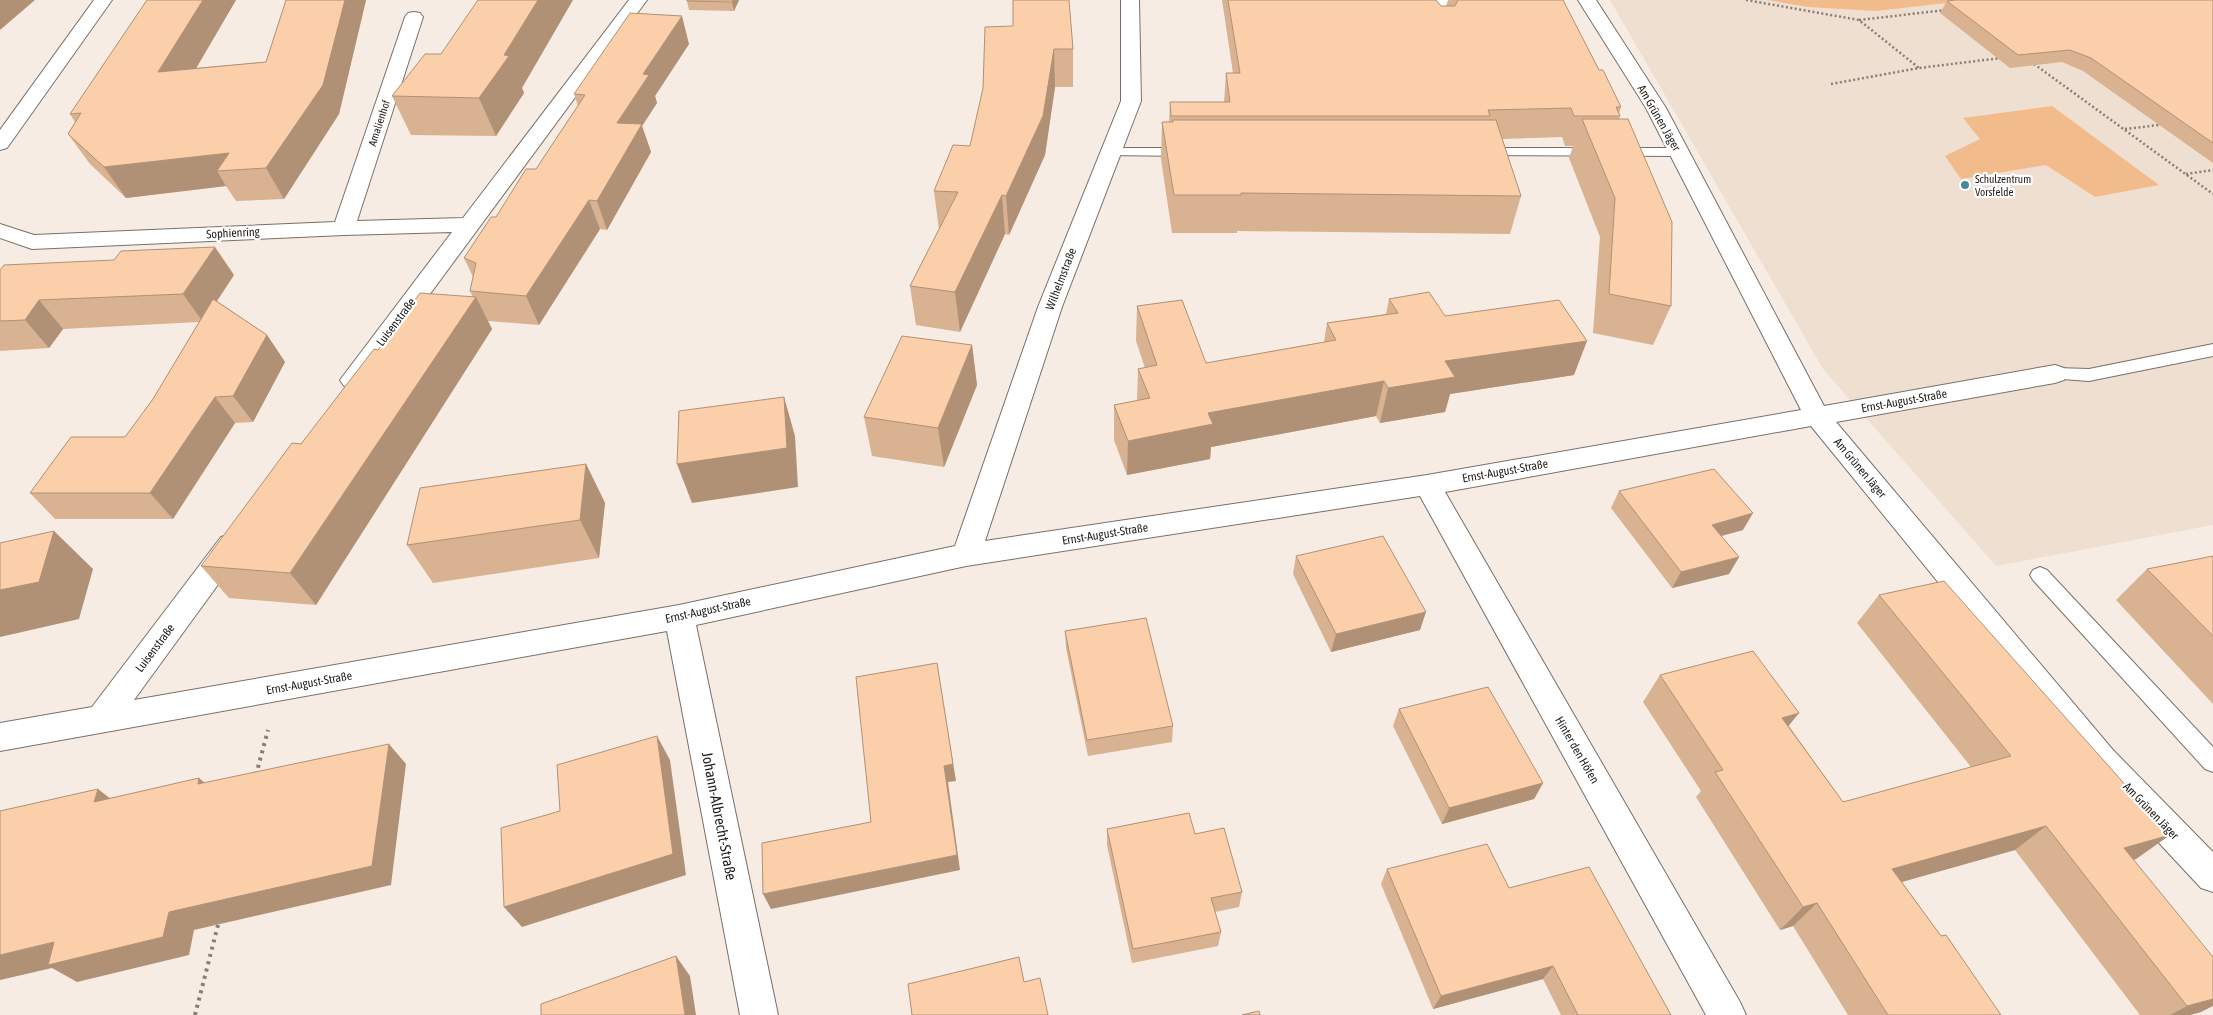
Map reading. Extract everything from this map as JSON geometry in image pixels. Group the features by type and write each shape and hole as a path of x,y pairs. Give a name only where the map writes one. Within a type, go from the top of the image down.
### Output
{"street":[{"path":"0,144 103,0"},
{"name":"Luisenstraße","path":"338,400 638,0"},
{"name":"Wilhelmstraße","path":"966,555 1050,307 1131,101 1130,0"},
{"path":"1438,20 1431,2 1500,3"},
{"name":"Am Grünen Jäger","path":"1582,2 1656,108 1817,416 2102,760 2213,876"},
{"name":"Amalienhof","path":"344,228 414,17"},
{"name":"Sophienring","path":"0,231 32,242 344,228 468,225"},
{"name":"Ernst-August-Straße","path":"0,737 679,617 966,555 1427,485 2055,374"},
{"name":"Hinter den Höfen","path":"1427,485 1727,1015"},
{"name":"Luisenstraße","path":"102,718 244,527"},
{"name":"Johann-Albrecht-Straße","path":"679,617 758,1015"}],"lane":[{"path":"1111,152 1201,152"},
{"path":"1470,152 1678,152"},
{"name":"Ernst-August-Straße","path":"2055,374 2089,375 2213,350"},
{"path":"2040,575 2213,762"}],"path":[{"path":"1746,0 1859,20 1953,9"},
{"path":"1859,20 1918,68"},
{"path":"1831,84 1918,68 2004,58"},
{"path":"2031,61 2213,194"},
{"path":"2124,129 2159,125"},
{"path":"2185,174 2213,170"},
{"path":"254,784 278,688"},
{"path":"195,1015 219,919"}],"shaded area":[{"name":"Schulzentrum Vorsfelde","path":"1610,0 2213,0 2213,525 1996,566 1823,369"},
{"path":"1767,0 1972,0 1876,11 1808,7"},
{"path":"2052,106 2159,185 2095,197 2046,165 1961,179 1945,156 1980,139 1963,118"}],"building":[{"path":"147,0 203,0 158,72 266,62 286,0 345,0 323,85 266,168 217,171 229,153 104,167 68,134 81,113 70,114"},
{"path":"478,0 538,0 504,55 509,56 479,98 392,96 425,54 441,54"},
{"path":"687,0 733,0 732,2"},
{"path":"1013,0 1069,0 1073,49 1054,49 1043,116 1006,196 1002,195 955,292 910,286 958,192 934,191 953,145 970,146 983,88 985,27 1013,26"},
{"path":"1228,0 1436,0 1441,6 1455,6 1458,0 1563,0 1599,70 1603,70 1621,107 1616,107 1620,116 1574,116 1571,108 1488,110 1490,116 1171,116 1170,102 1230,102 1226,73 1240,73"},
{"path":"2213,0 2213,143 2091,58 2070,50 2018,55 1947,1"},
{"path":"630,13 682,16 643,74 649,75 617,123 642,124 597,201 589,200 526,296 470,291 476,263 464,258 491,217 496,217 526,169 536,169 585,95 574,94"},
{"path":"1582,119 1628,119 1672,222 1671,306 1609,294 1615,198"},
{"path":"1173,120 1496,120 1521,196 1241,193 1241,195 1174,195 1162,122 1173,122"},
{"path":"215,247 183,294 39,300 25,320 0,321 0,270 4,265 114,260 121,251"},
{"path":"1429,292 1445,316 1559,300 1587,341 1445,361 1455,377 1388,388 1384,381 1208,413 1213,424 1128,441 1114,405 1150,398 1138,369 1157,365 1137,306 1182,300 1206,363 1336,340 1327,323 1398,313 1389,299"},
{"path":"420,293 476,297 290,573 201,566 292,443 301,444 374,349 378,350"},
{"path":"213,299 267,335 233,396 215,397 150,493 30,493 71,437 125,437 153,399"},
{"path":"902,336 972,345 938,428 864,417"},
{"path":"784,397 787,448 677,464 679,411"},
{"path":"586,464 580,520 407,545 420,488"},
{"path":"1714,469 1753,513 1712,525 1739,557 1681,572 1619,491"},
{"path":"54,531 39,582 0,590 0,543"},
{"path":"1383,536 1426,612 1336,634 1296,556"},
{"path":"2213,556 2213,636 2147,569"},
{"path":"1944,581 2170,835 2124,848 2213,957 2213,999 2187,1006 2046,826 1892,869 1941,936 1946,935 2001,1015 1888,1015 1817,903 1803,907 1715,772 1723,770 1660,675 1753,651 1799,713 1782,718 1843,802 2011,756 1879,595"},
{"path":"1146,618 1173,726 1087,740 1065,631"},
{"path":"937,663 953,764 944,766 957,855 763,894 762,843 871,822 856,677"},
{"path":"1488,687 1543,783 1449,808 1399,709"},
{"path":"657,736 673,854 504,907 501,828 560,811 557,765"},
{"path":"389,744 372,866 169,912 163,937 48,965 54,942 0,955 0,811 98,789 94,802 199,778 198,784"},
{"path":"1189,813 1195,834 1224,828 1242,892 1211,898 1221,932 1133,949 1107,829"},
{"path":"1487,844 1509,888 1589,867 1671,1015 1578,1015 1553,966 1441,996 1387,869"},
{"path":"676,956 685,1015 541,1015 541,1004"},
{"path":"1019,957 1024,982 1040,978 1048,1015 912,1015 908,984"},
{"path":"1259,1011 1260,1015 1242,1015"}],"place":[{"name":"Schulzentrum Vorsfelde","path":"1965,185"}]}
